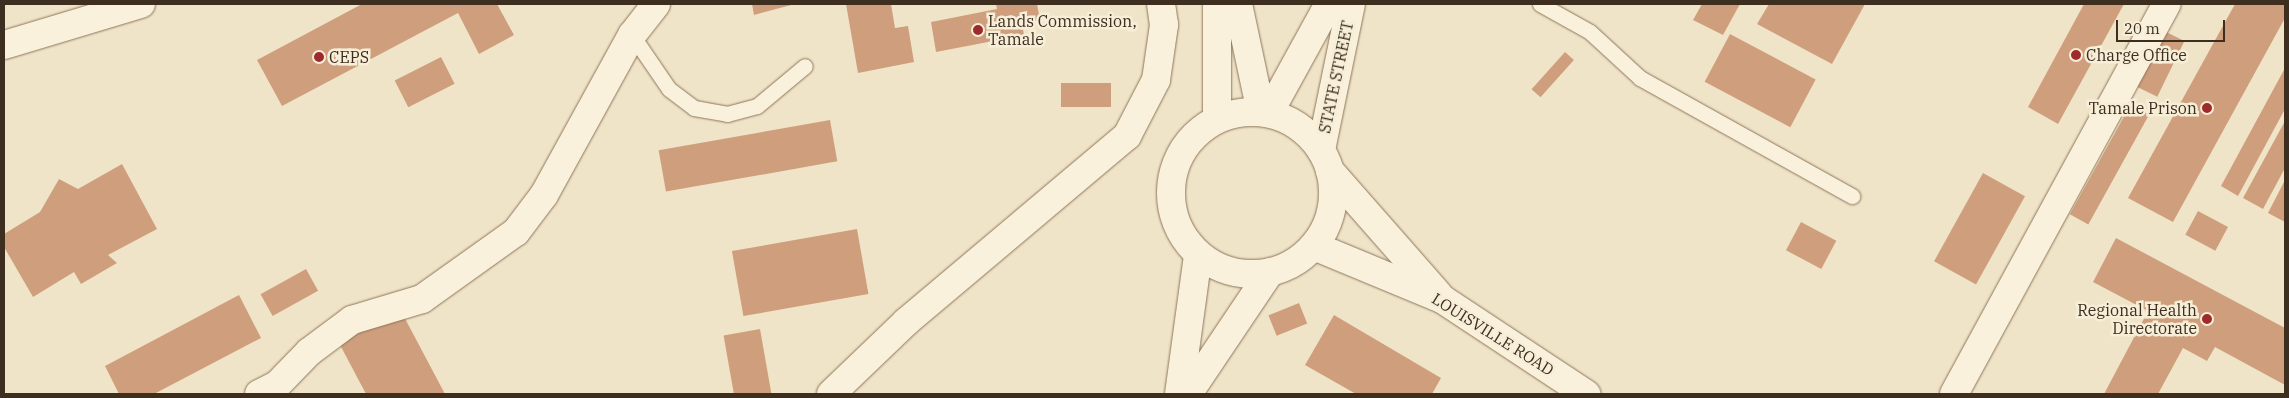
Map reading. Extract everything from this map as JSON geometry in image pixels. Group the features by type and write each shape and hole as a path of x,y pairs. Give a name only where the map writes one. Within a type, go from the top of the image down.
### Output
{"street":[{"path":"4,45 141,4"},
{"path":"259,394 277,385 309,352 352,320 422,299 516,232 544,195 632,35 656,4"},
{"path":"831,394 906,322 1127,136 1156,80 1164,25 1161,4"},
{"path":"1216,4 1216,119"},
{"path":"1238,4 1265,113"},
{"name":"STATE STREET","path":"1265,113 1329,4"},
{"name":"STATE STREET","path":"1326,160 1351,4"},
{"path":"1954,394 2167,4"},
{"path":"1326,160 1333,197 1328,223 1314,246 1294,263 1270,272 1244,275 1220,268 1198,255 1173,217 1171,186 1182,150 1216,119 1265,113 1307,133 1326,160 1442,299"},
{"name":"LOUISVILLE ROAD","path":"1314,246 1442,299 1586,394"},
{"path":"1179,394 1198,255"},
{"path":"1188,394 1270,272"}],"lane":[{"path":"1540,4 1590,32 1640,78 1852,196"},
{"path":"632,35 669,90 694,108 727,114 757,106 805,66"}],"building":[{"name":"CEPS","path":"362,4 497,4 514,35 479,54 458,13 282,106 257,60"},
{"path":"752,4 795,4 754,15"},
{"path":"846,4 891,4 895,28 908,26 914,62 858,73"},
{"name":"Lands Commission, Tamale","path":"996,4 1037,4 1040,20 1022,24 1024,35 936,52 931,22 997,9"},
{"path":"1702,4 1740,4 1723,35 1693,20"},
{"path":"1769,4 1865,4 1832,64 1757,24"},
{"name":"Charge Office","path":"2084,4 2124,4 2058,124 2028,107"},
{"name":"Tamale Prison","path":"2235,4 2285,4 2285,18 2173,222 2128,198"},
{"path":"2162,30 2184,41 2157,97 2135,86"},
{"path":"1730,34 1816,80 1790,127 1705,82"},
{"path":"1565,52 1574,60 1540,97 1532,89"},
{"path":"441,57 455,84 408,107 395,81"},
{"path":"2285,68 2285,109 2238,196 2221,186"},
{"path":"1061,83 1111,83 1111,107 1061,107"},
{"path":"2131,104 2149,114 2088,224 2070,214"},
{"path":"830,120 837,161 666,192 659,150"},
{"path":"2285,121 2285,168 2263,209 2243,198"},
{"path":"122,164 157,229 108,255 117,263 81,284 74,272 33,297 4,247 4,234 40,212 59,179 78,189"},
{"path":"1983,173 2025,196 1976,285 1934,261"},
{"path":"2285,180 2285,222 2268,213"},
{"path":"2198,211 2228,227 2215,251 2185,235"},
{"path":"1801,222 1836,241 1821,269 1786,250"},
{"path":"857,229 868,294 743,316 732,251"},
{"name":"Regional Health Directorate","path":"2116,238 2285,328 2285,385 2215,347 2207,361 2183,348 2158,394 2104,394 2148,311 2093,282"},
{"path":"306,269 318,291 273,316 261,294"},
{"path":"239,295 261,338 154,394 119,394 105,366"},
{"path":"1299,303 1307,323 1277,336 1268,315"},
{"path":"401,311 445,394 366,394 339,343"},
{"path":"1334,315 1441,378 1432,394 1356,394 1305,365"},
{"path":"760,329 771,394 734,394 724,335"}],"place":[{"name":"Lands Commission, Tamale","path":"978,30"},
{"name":"Charge Office","path":"2076,55"},
{"name":"CEPS","path":"319,57"},
{"name":"Tamale Prison","path":"2207,108"},
{"name":"Regional Health Directorate","path":"2207,319"}]}
